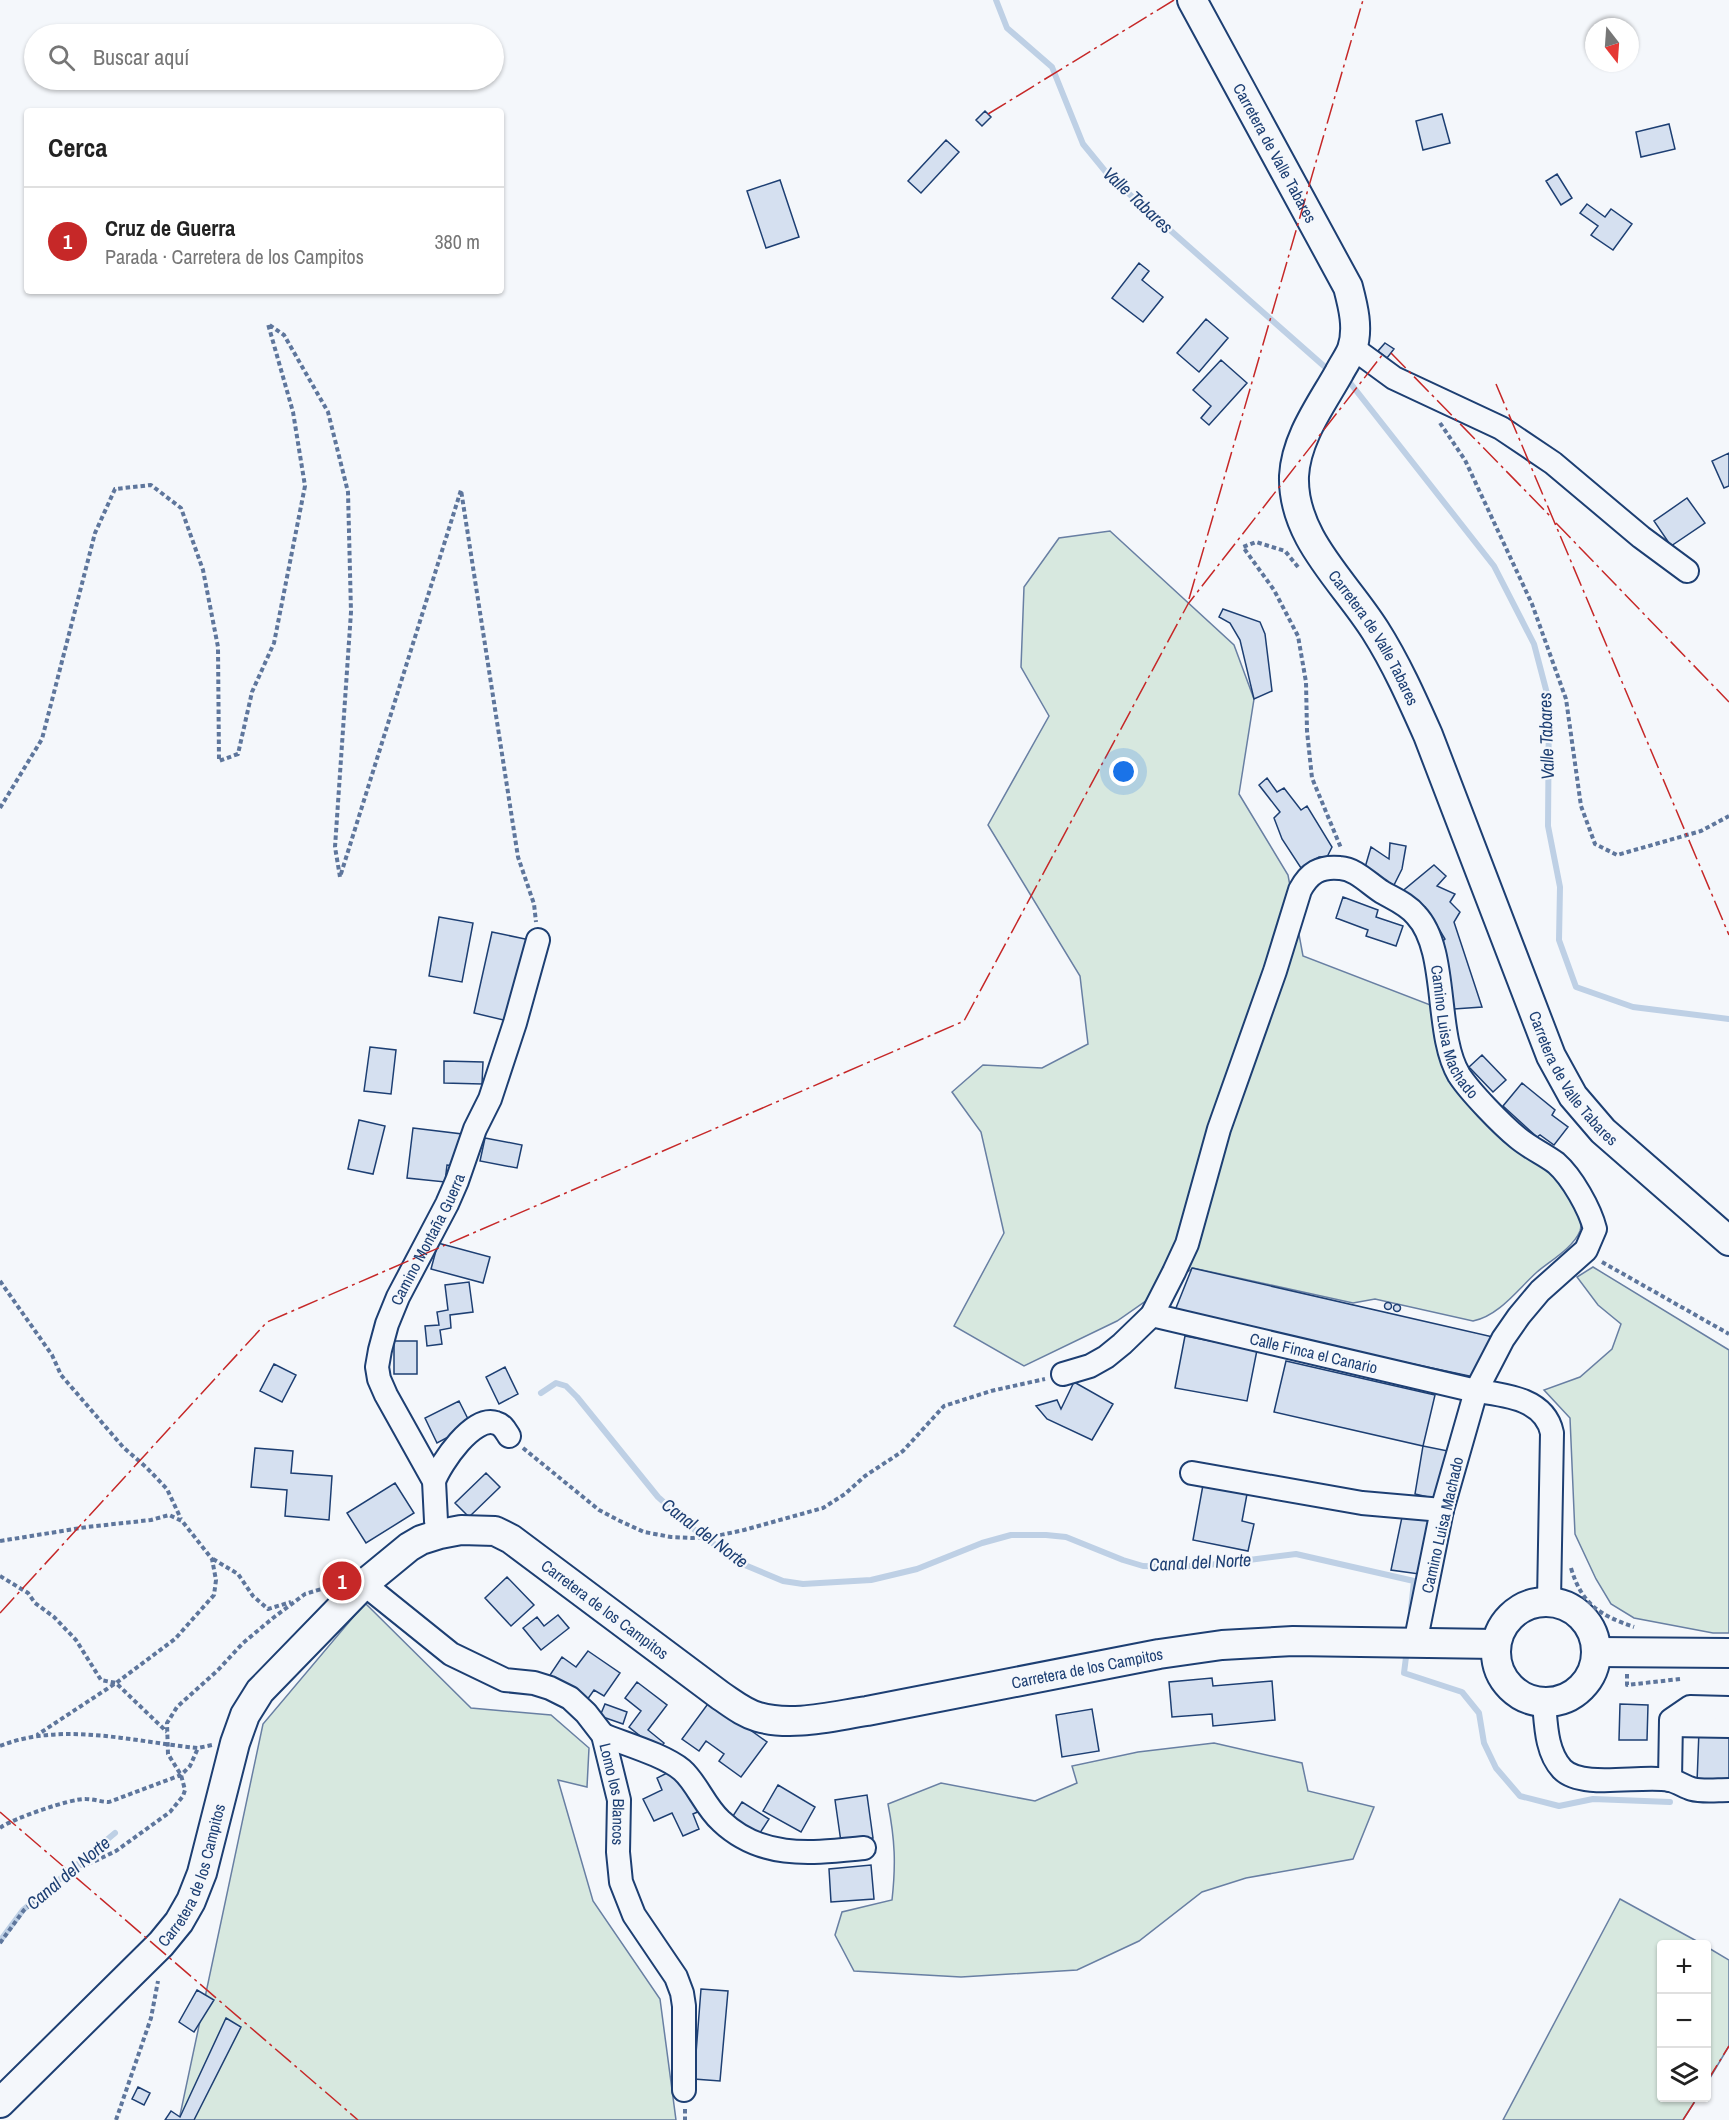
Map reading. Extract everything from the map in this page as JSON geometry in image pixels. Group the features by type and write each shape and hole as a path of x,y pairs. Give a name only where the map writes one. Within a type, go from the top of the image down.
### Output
{"main road":[{"name":"Carretera de Valle Tabares","path":"1192,0 1348,287 1355,317 1353,348 1296,454 1295,501 1305,530 1375,630 1408,690 1428,735 1551,1056 1573,1096 1604,1131 1729,1241"},
{"name":"Carretera de los Campitos","path":"0,2103 161,1944 179,1922 191,1901 202,1873 235,1743 245,1715 260,1691 364,1584 410,1547 421,1540 440,1534 478,1530 495,1531 511,1539 721,1696 746,1713 770,1719 804,1719 857,1712 1159,1654 1222,1645 1293,1641 1416,1645 1496,1644"},
{"path":"1549,1601 1562,1603 1581,1615 1592,1634 1596,1652 1593,1671 1587,1682 1568,1697 1544,1703 1532,1701 1510,1689 1498,1668 1496,1644 1505,1624 1512,1616 1521,1609 1549,1601"},
{"path":"1596,1652 1729,1653"}],"street":[{"path":"1353,348 1394,378 1501,428 1553,463 1641,537 1687,571"},
{"path":"1064,1374 1090,1366 1106,1357 1152,1315 1187,1244 1219,1129 1275,971 1300,890 1305,880 1319,869 1337,867 1350,869"},
{"name":"Camino Luisa Machado","path":"1350,869 1416,914 1424,926 1433,952 1449,1044 1460,1075 1505,1126 1562,1169 1592,1217 1595,1229 1586,1250 1540,1291 1519,1316 1503,1339 1476,1391 1442,1510 1416,1645"},
{"name":"Camino Montaña Guerra","path":"440,1534 436,1521 434,1481 386,1395 377,1368 387,1324 398,1297 458,1181 475,1129 490,1099 515,1023 537,940"},
{"name":"Calle Finca el Canario","path":"1152,1315 1527,1402 1538,1407 1550,1424 1553,1459 1549,1601"},
{"path":"434,1481 454,1448 466,1434 478,1426 491,1422 498,1423 509,1436"},
{"path":"1192,1473 1362,1503 1442,1510"},
{"name":"Lomo los Blancos","path":"364,1584 451,1654 505,1680 534,1683 570,1698 586,1713 603,1735 618,1800 618,1852 621,1882 634,1915 676,1977 682,1993 684,2090"},
{"path":"1544,1703 1547,1737 1553,1754 1562,1769 1576,1777 1670,1780 1693,1789 1729,1790"},
{"path":"1670,1780 1671,1720 1690,1707 1729,1708"},
{"path":"1671,1725 1729,1726"},
{"path":"603,1735 673,1763 684,1772 705,1803 721,1821 753,1841 791,1852 864,1848"}],"path":[{"path":"0,808 42,739 95,533 115,489 152,485 181,508 203,570 218,647 219,761 238,754 252,692 274,643 305,486 293,412 268,324 284,335 328,412 348,492 351,612 335,847 340,877 461,490 518,857 534,904 537,940"},
{"path":"1438,420 1464,459 1532,604 1566,699 1581,806 1595,844 1617,855 1701,831 1729,816"},
{"path":"1304,574 1285,550 1256,542 1244,546 1274,590 1298,636 1306,682 1307,731 1312,778 1350,869"},
{"path":"1607,1266 1729,1334"},
{"path":"0,1281 52,1355 60,1375 123,1447 167,1489 182,1521 212,1558 238,1574 253,1596 268,1609 295,1601"},
{"path":"509,1436 599,1510 620,1521 644,1532 671,1537 716,1536 823,1508 865,1476 903,1452 944,1406 991,1390 1064,1374"},
{"path":"0,1541 87,1527 151,1520 169,1515 182,1521"},
{"path":"1551,1542 1568,1553 1579,1589 1593,1608 1612,1620 1630,1626"},
{"path":"37,1735 116,1683 176,1639 214,1595 216,1580 212,1558"},
{"path":"0,1576 28,1593 35,1603 54,1617 76,1640 101,1680 116,1683 168,1733"},
{"path":"0,1943 24,1910 77,1867 116,1851 170,1812 185,1790 181,1775 168,1754 167,1723 177,1707 218,1670 243,1643 305,1593 336,1586"},
{"path":"1627,1684 1685,1678"},
{"path":"0,1746 37,1735 92,1735 198,1748 190,1766 181,1775 109,1802 86,1798 18,1818 0,1828"},
{"path":"116,2120 151,2018 159,1975 161,1944"}],"shaded area":[{"path":"1110,531 1234,645 1254,699 1239,794 1288,875 1303,956 1433,1006 1441,1055 1445,1062 1533,1152 1569,1198 1579,1217 1580,1231 1572,1243 1491,1314 1473,1321 1375,1299 1353,1303 1193,1268 1117,1321 1024,1366 954,1326 1004,1233 981,1132 952,1092 983,1065 1042,1068 1088,1044 1080,976 988,825 1049,716 1021,667 1024,587 1059,538"},
{"path":"1593,1267 1729,1350 1729,1633 1713,1633 1634,1618 1611,1604 1596,1579 1575,1534 1570,1418 1544,1390 1580,1377 1612,1349 1621,1324 1598,1305 1577,1277"},
{"path":"365,1603 471,1708 551,1715 589,1748 587,1787 558,1780 593,1901 660,1999 676,2120 179,2120 263,1724"},
{"path":"1214,1743 1302,1763 1308,1791 1374,1807 1353,1859 1246,1878 1202,1892 1139,1941 1077,1970 961,1977 854,1971 835,1935 842,1912 892,1900 894,1852 888,1804 941,1783 1035,1801 1077,1783 1072,1766 1138,1752"},
{"path":"1620,1899 1695,1940 1657,1940 1657,2102 1694,2102 1683,2120 1503,2120"},
{"path":"1711,1949 1729,1960 1729,2046 1711,2076"}],"building":[{"path":"985,111 991,117 982,126 976,120"},
{"path":"1442,114 1450,143 1423,150 1416,121"},
{"path":"1669,124 1675,149 1641,157 1636,132"},
{"path":"946,140 959,152 921,193 908,181"},
{"path":"1557,174 1572,198 1561,205 1546,181"},
{"path":"780,180 799,237 766,248 747,191"},
{"path":"1587,204 1605,217 1611,209 1632,224 1613,250 1591,235 1598,226 1580,213"},
{"path":"1139,263 1149,271 1142,280 1163,297 1143,322 1112,298"},
{"path":"1206,319 1228,338 1199,372 1177,353"},
{"path":"1385,343 1394,349 1387,358 1378,351"},
{"path":"1221,360 1247,383 1209,425 1201,418 1211,406 1193,390"},
{"path":"1729,453 1729,486 1724,488 1712,461"},
{"path":"1687,498 1705,523 1671,546 1654,521"},
{"path":"1223,609 1260,622 1265,634 1272,691 1254,699 1240,640 1230,623 1219,617"},
{"path":"1267,778 1277,792 1284,788 1301,810 1307,806 1332,847 1327,857 1319,857 1301,868 1282,839 1274,818 1280,812 1259,785"},
{"path":"1390,843 1406,846 1402,869 1393,887 1364,871 1371,847 1389,859"},
{"path":"1434,865 1446,876 1437,886 1455,894 1450,902 1460,912 1454,922 1482,1007 1454,1009 1439,944 1445,939 1432,917 1399,894"},
{"path":"1343,897 1378,910 1376,917 1403,926 1396,946 1366,936 1368,930 1336,918"},
{"path":"439,917 473,923 462,982 429,976"},
{"path":"492,932 530,940 512,1022 474,1013"},
{"path":"370,1047 396,1050 391,1094 364,1091"},
{"path":"1482,1055 1506,1080 1493,1092 1469,1067"},
{"path":"444,1061 483,1062 482,1084 444,1083"},
{"path":"1522,1083 1555,1110 1552,1115 1568,1127 1554,1145 1540,1135 1537,1137 1503,1106"},
{"path":"359,1120 385,1126 373,1174 348,1169"},
{"path":"413,1128 462,1134 458,1166 447,1165 445,1182 407,1178"},
{"path":"485,1138 522,1145 517,1168 480,1161"},
{"path":"438,1243 490,1257 483,1283 431,1269"},
{"path":"1192,1268 1493,1337 1474,1377 1174,1313"},
{"path":"469,1282 473,1312 450,1315 451,1328 440,1330 442,1344 427,1346 425,1326 439,1325 437,1312 448,1310 445,1285"},
{"path":"1388,1303 1391,1306 1388,1309 1385,1306"},
{"path":"1397,1305 1400,1308 1397,1311 1394,1308"},
{"path":"1185,1336 1257,1350 1247,1401 1175,1388"},
{"path":"394,1341 417,1341 417,1374 394,1374"},
{"path":"1286,1361 1435,1395 1423,1446 1274,1412"},
{"path":"274,1364 296,1375 282,1402 260,1391"},
{"path":"505,1367 518,1394 499,1404 486,1377"},
{"path":"1074,1382 1113,1404 1092,1440 1047,1419 1036,1406 1057,1400 1061,1409"},
{"path":"459,1401 471,1425 437,1443 425,1418"},
{"path":"1423,1446 1453,1452 1441,1500 1415,1494"},
{"path":"255,1448 293,1451 291,1473 332,1476 329,1520 285,1516 287,1490 251,1487"},
{"path":"486,1473 500,1487 469,1517 455,1503"},
{"path":"395,1483 414,1513 366,1543 347,1513"},
{"path":"1203,1485 1247,1494 1242,1521 1254,1524 1248,1551 1193,1540"},
{"path":"1402,1517 1431,1520 1419,1574 1391,1570"},
{"path":"507,1577 534,1605 511,1626 485,1598"},
{"path":"558,1615 569,1628 541,1650 523,1628 537,1617 544,1626"},
{"path":"588,1651 620,1673 604,1696 594,1690 587,1700 550,1675 562,1657 576,1667"},
{"path":"1212,1678 1213,1686 1272,1681 1275,1720 1213,1726 1212,1714 1172,1717 1169,1682"},
{"path":"637,1682 667,1705 648,1730 664,1743 658,1750 629,1727 641,1711 625,1698"},
{"path":"710,1701 767,1742 741,1777 719,1761 724,1754 706,1741 699,1751 682,1739"},
{"path":"605,1704 627,1712 623,1724 600,1716"},
{"path":"1620,1704 1648,1705 1647,1740 1619,1740"},
{"path":"1092,1709 1099,1751 1062,1757 1056,1715"},
{"path":"1699,1731 1729,1732 1729,1784 1697,1782"},
{"path":"673,1770 681,1786 689,1782 702,1810 693,1814 699,1829 683,1836 672,1813 654,1821 643,1799 662,1790 657,1778"},
{"path":"778,1785 815,1807 801,1832 763,1811"},
{"path":"867,1795 873,1838 841,1842 835,1800"},
{"path":"742,1802 769,1819 758,1836 731,1819"},
{"path":"871,1865 874,1899 831,1902 829,1869"},
{"path":"701,1989 728,1991 720,2081 694,2079"},
{"path":"197,1990 214,2000 194,2032 179,2022"},
{"path":"226,2018 241,2027 194,2120 165,2120 171,2111 180,2117"},
{"path":"138,2087 150,2093 144,2105 132,2099"}],"waterway":[{"name":"Valle Tabares","path":"996,0 1007,28 1052,67 1083,144 1110,177 1325,367"},
{"name":"Valle Tabares","path":"1351,384 1494,566 1534,644 1549,701 1548,826 1560,887 1559,940 1576,987 1633,1007 1729,1019"},
{"name":"Canal del Norte","path":"541,1393 556,1383 566,1386 658,1497 696,1531 740,1563 783,1581 803,1584 871,1580 917,1569 982,1543 1011,1535 1046,1535 1066,1537 1143,1566 1218,1564 1296,1554 1414,1581 1411,1609"},
{"name":"Canal del Norte","path":"1407,1649 1404,1673 1462,1692 1479,1713 1484,1743 1496,1768 1520,1796 1559,1806 1593,1799 1670,1802"},
{"name":"Canal del Norte","path":"0,1941 23,1910 115,1833"}],"power":[{"path":"988,114 1174,0"},
{"path":"1189,599 1363,0"},
{"path":"1391,353 1550,516"},
{"path":"0,1613 267,1322 964,1021 1188,604 1383,354"},
{"path":"1496,384 1729,935"},
{"path":"1556,523 1729,702"},
{"path":"0,1812 358,2120"},
{"path":"1711,2075 1729,2046"},
{"path":"1683,2120 1694,2102"}],"place":[{"name":"Cruz de Guerra","path":"342,1581"}]}
